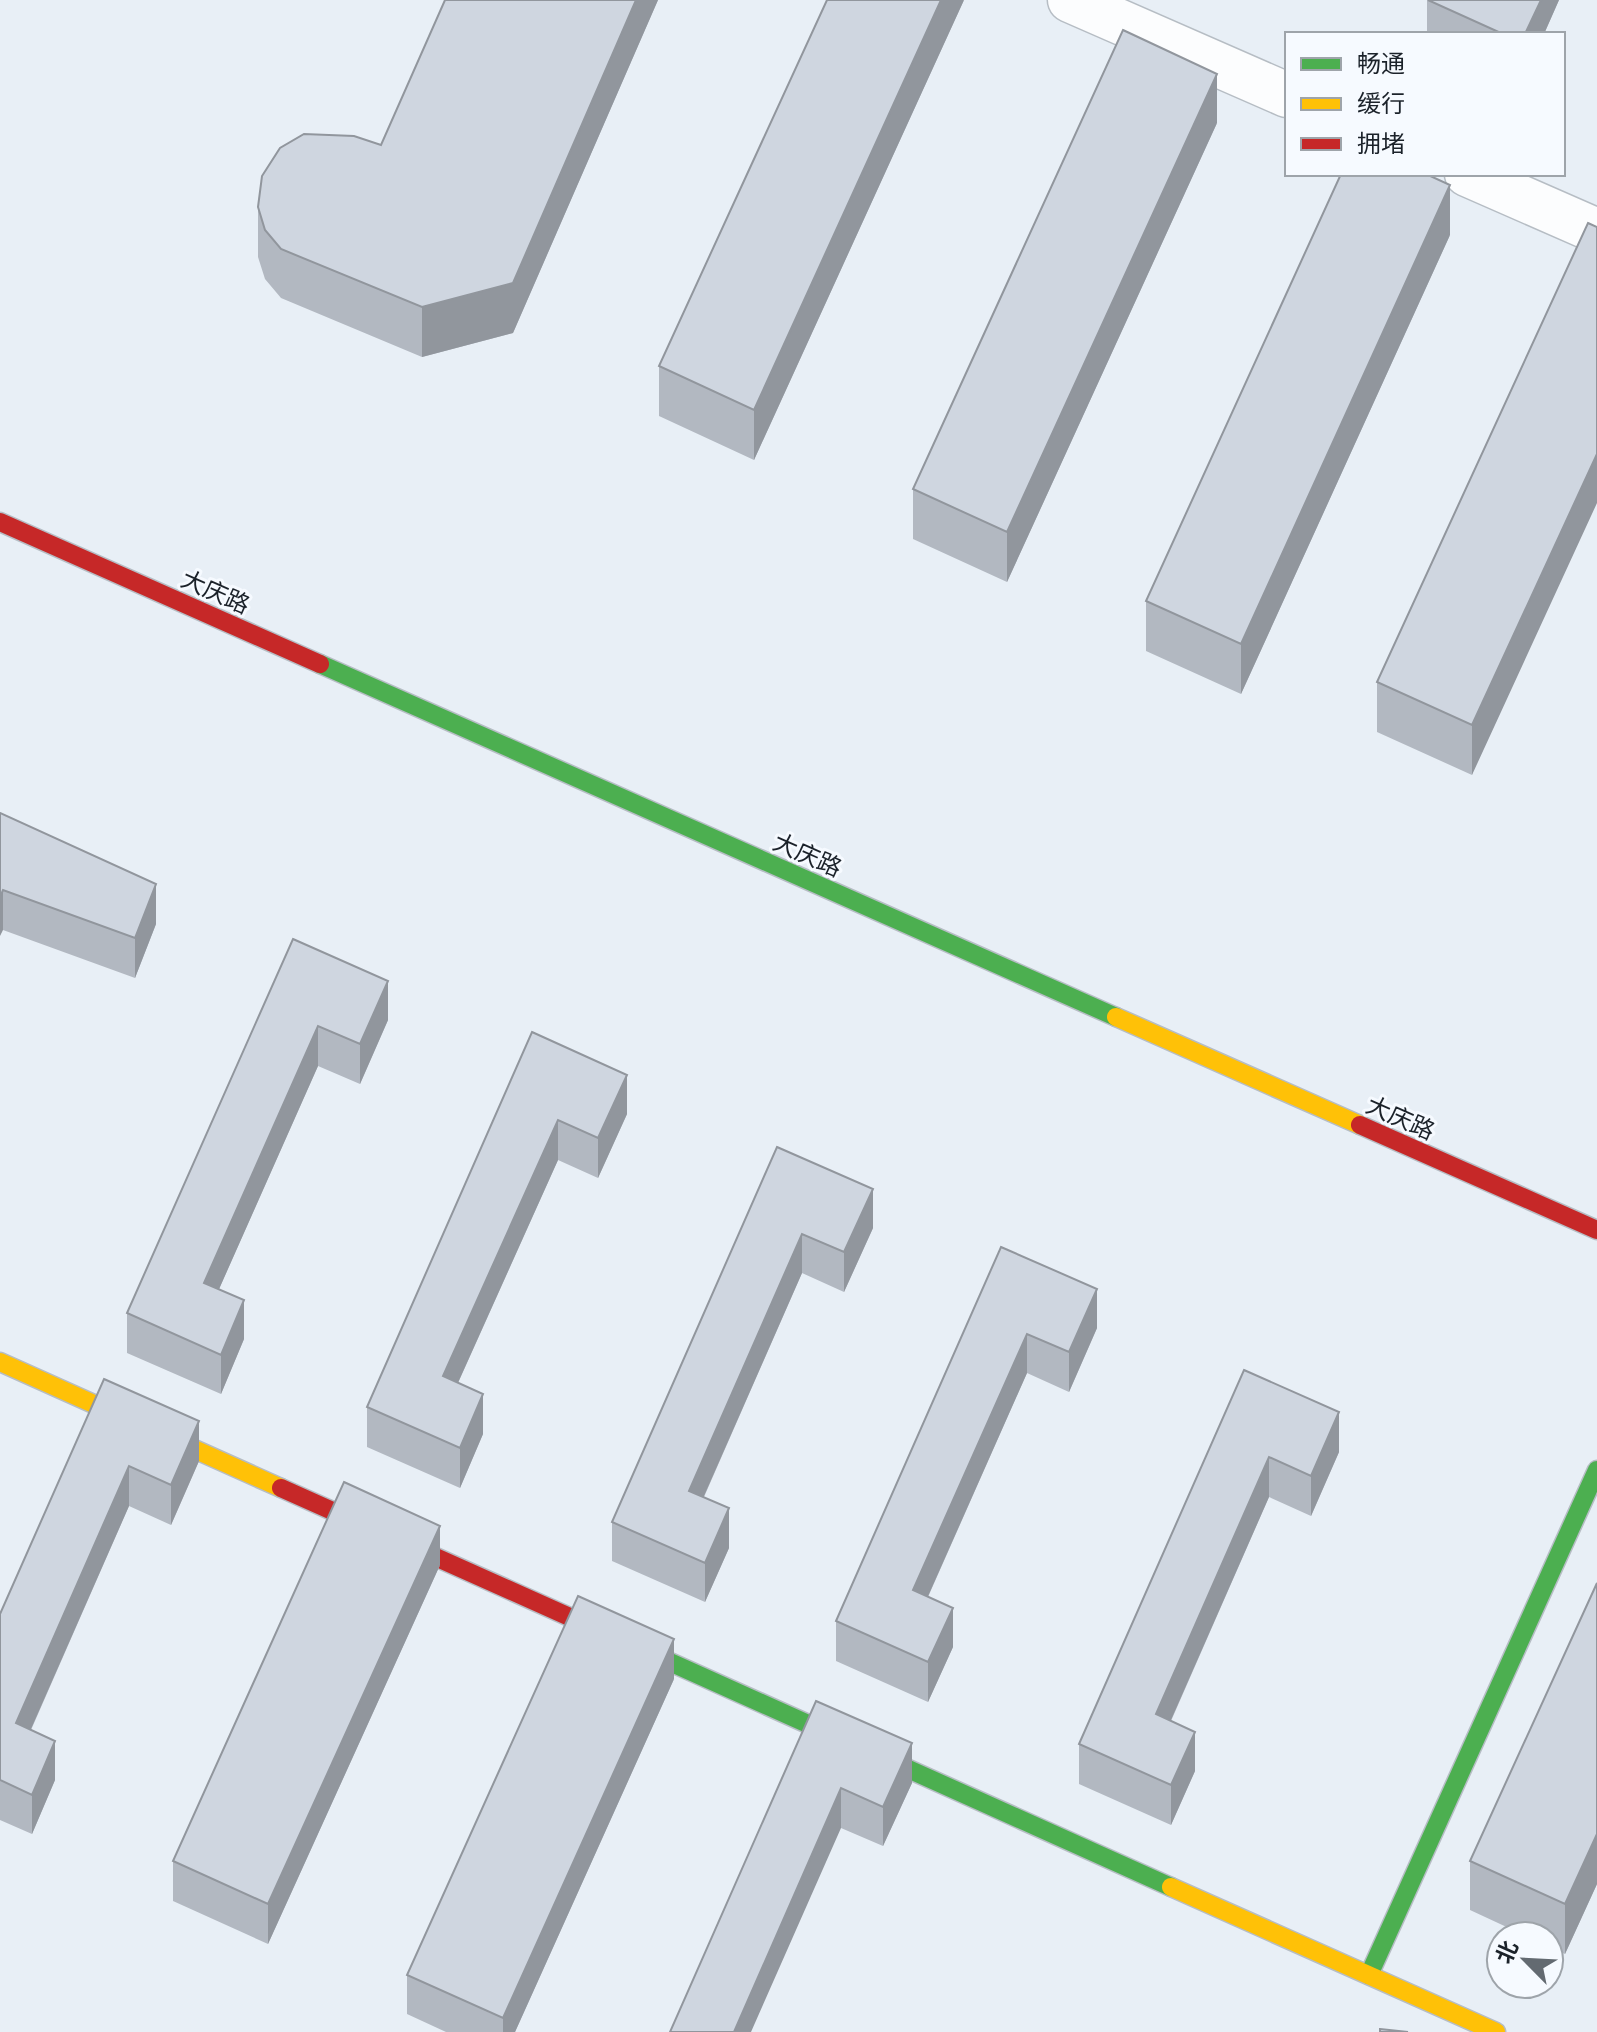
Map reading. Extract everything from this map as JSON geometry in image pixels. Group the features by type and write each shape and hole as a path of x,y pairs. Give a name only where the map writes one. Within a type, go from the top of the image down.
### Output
{"street":[{"path":"1070,0 1285,94"},
{"path":"1472,176 1597,231"},
{"name":"大庆路","path":"0,522 1597,1230"},
{"path":"0,1362 1496,2032"},
{"path":"1369,1975 1597,1470"}],"building":[{"path":"445,0 636,0 513,283 422,307 281,249 265,230 258,207 262,176 280,148 304,134 354,136 381,145"},
{"path":"827,0 941,0 754,410 659,366"},
{"path":"1428,0 1541,0 1526,32 1499,32"},
{"path":"1123,30 1217,74 1007,532 913,489"},
{"path":"1340,176 1430,176 1450,185 1241,644 1146,601"},
{"path":"1588,223 1597,227 1597,454 1472,725 1377,682"},
{"path":"0,813 156,884 135,938 3,890 0,897"},
{"path":"293,939 388,981 360,1044 318,1026 204,1283 244,1300 221,1355 127,1313"},
{"path":"532,1032 627,1075 598,1138 558,1120 443,1376 483,1394 460,1448 367,1407"},
{"path":"777,1147 873,1189 844,1252 802,1234 689,1491 729,1508 705,1563 612,1522"},
{"path":"1001,1247 1097,1289 1069,1352 1027,1334 913,1590 953,1608 928,1662 836,1621"},
{"path":"1244,1370 1339,1412 1311,1476 1269,1457 1156,1714 1195,1732 1171,1785 1079,1744"},
{"path":"104,1379 199,1421 171,1485 129,1466 16,1723 55,1741 32,1795 0,1780 0,1614"},
{"path":"344,1482 440,1526 268,1904 173,1861"},
{"path":"1597,1583 1597,1834 1565,1904 1470,1861"},
{"path":"578,1596 674,1639 503,2018 407,1975"},
{"path":"816,1701 912,1743 883,1807 841,1788 734,2032 670,2032"},
{"path":"1380,2029 1408,2032 1380,2032"}],"traffic: fast":[{"path":"320,664 1116,1017"},
{"path":"1369,1975 1597,1470"},
{"path":"583,1623 1171,1887"}],"traffic: slow":[{"path":"1116,1017 1360,1125"},
{"path":"0,1362 281,1488"},
{"path":"1171,1887 1496,2032"}],"traffic: jam":[{"path":"0,522 320,664"},
{"path":"1360,1125 1597,1230"},
{"path":"281,1488 583,1623"}]}
